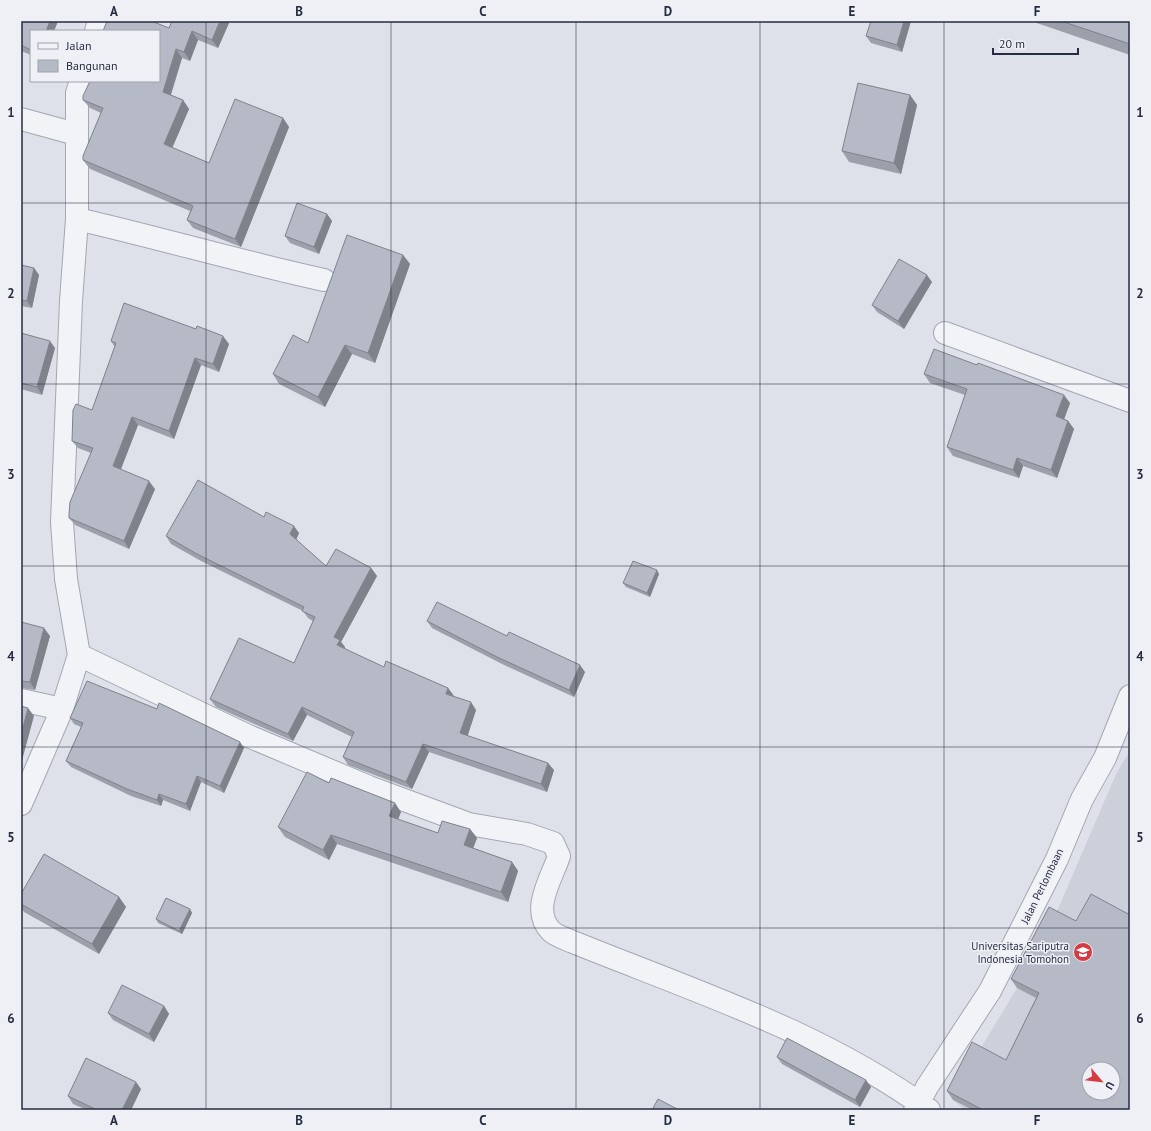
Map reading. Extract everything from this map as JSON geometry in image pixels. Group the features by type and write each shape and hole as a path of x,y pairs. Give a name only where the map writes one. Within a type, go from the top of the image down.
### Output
{"street":[{"path":"21,804 62,709 79,655 66,579 62,522 71,301 77,218 76,134 77,93 80,82"},
{"path":"21,119 76,134"},
{"path":"77,218 156,237 248,263 324,280"},
{"path":"945,333 1130,401"},
{"path":"79,655 246,735 369,787 468,824 527,834 553,843 559,856 542,906 545,924 551,932 572,942 746,1011 818,1042 856,1063 921,1107"},
{"name":"Jalan Perlombaan","path":"921,1107 993,984 1057,859 1082,799 1105,758 1130,696"},
{"path":"21,700 62,709"}],"shaded area":[{"name":"Universitas Sariputra Indonesia Tomohon","path":"1130,751 1130,1110 965,1110 953,1100 979,1051 1017,988 1055,916 1117,772"}],"building":[{"path":"21,21 50,21 46,30 30,30 30,50 21,45"},
{"path":"107,21 151,21 169,28 172,21 220,21 212,40 192,31 184,52 176,49 163,92 183,100 164,144 209,163 235,99 283,118 235,239 187,220 193,206 83,160 83,156 103,108 83,100 83,96 90,82 160,82 160,30 103,30"},
{"path":"871,21 904,21 897,45 866,36"},
{"path":"1061,21 1130,21 1130,44"},
{"path":"858,83 910,95 894,163 842,151"},
{"path":"297,203 327,214 314,247 285,236"},
{"path":"347,235 403,255 368,353 345,345 318,397 273,374 293,335 308,343"},
{"path":"899,259 927,275 898,321 872,305"},
{"path":"21,265 34,268 27,301 21,300"},
{"path":"124,303 196,329 197,326 223,336 213,364 195,358 169,431 132,417 113,466 149,481 124,541 69,518 69,514 70,502 93,448 72,441 73,410 76,404 92,410 116,343 111,341"},
{"path":"21,333 50,341 37,387 21,383"},
{"path":"934,349 977,365 978,363 1064,395 1056,416 1068,421 1051,470 1017,458 1013,470 947,447 967,389 924,374"},
{"path":"198,480 264,517 266,512 294,526 290,534 326,566 336,549 371,568 334,637 340,640 337,645 384,667 386,661 448,688 446,694 471,702 460,733 548,763 541,784 423,744 406,782 343,757 354,732 302,707 288,734 210,699 239,638 294,663 315,617 302,611 304,607 195,553 166,536"},
{"path":"633,561 657,570 647,593 623,583"},
{"path":"437,602 507,636 509,632 580,665 569,690 497,657 427,621"},
{"path":"21,622 44,628 30,682 21,681"},
{"path":"87,681 157,709 159,703 240,742 220,786 197,776 186,804 159,794 157,800 127,789 66,761 83,723 70,718"},
{"path":"21,706 28,708 21,735"},
{"path":"307,772 329,783 331,778 395,803 389,816 438,833 442,821 470,829 464,845 512,862 501,892 331,835 323,850 278,827"},
{"path":"44,854 119,897 92,944 21,904 21,894"},
{"name":"Universitas Sariputra Indonesia Tomohon","path":"1091,894 1130,915 1130,1110 983,1110 947,1091 972,1042 1006,1060 1039,993 1011,979 1049,907 1076,921"},
{"path":"166,898 190,909 179,931 156,919"},
{"path":"122,985 164,1006 149,1034 108,1013"},
{"path":"787,1038 866,1080 855,1100 777,1057"},
{"path":"86,1058 136,1082 122,1110 97,1110 68,1096"},
{"path":"658,1099 679,1110 652,1110"}],"place":[{"name":"Universitas Sariputra Indonesia Tomohon","path":"1083,952"}]}
